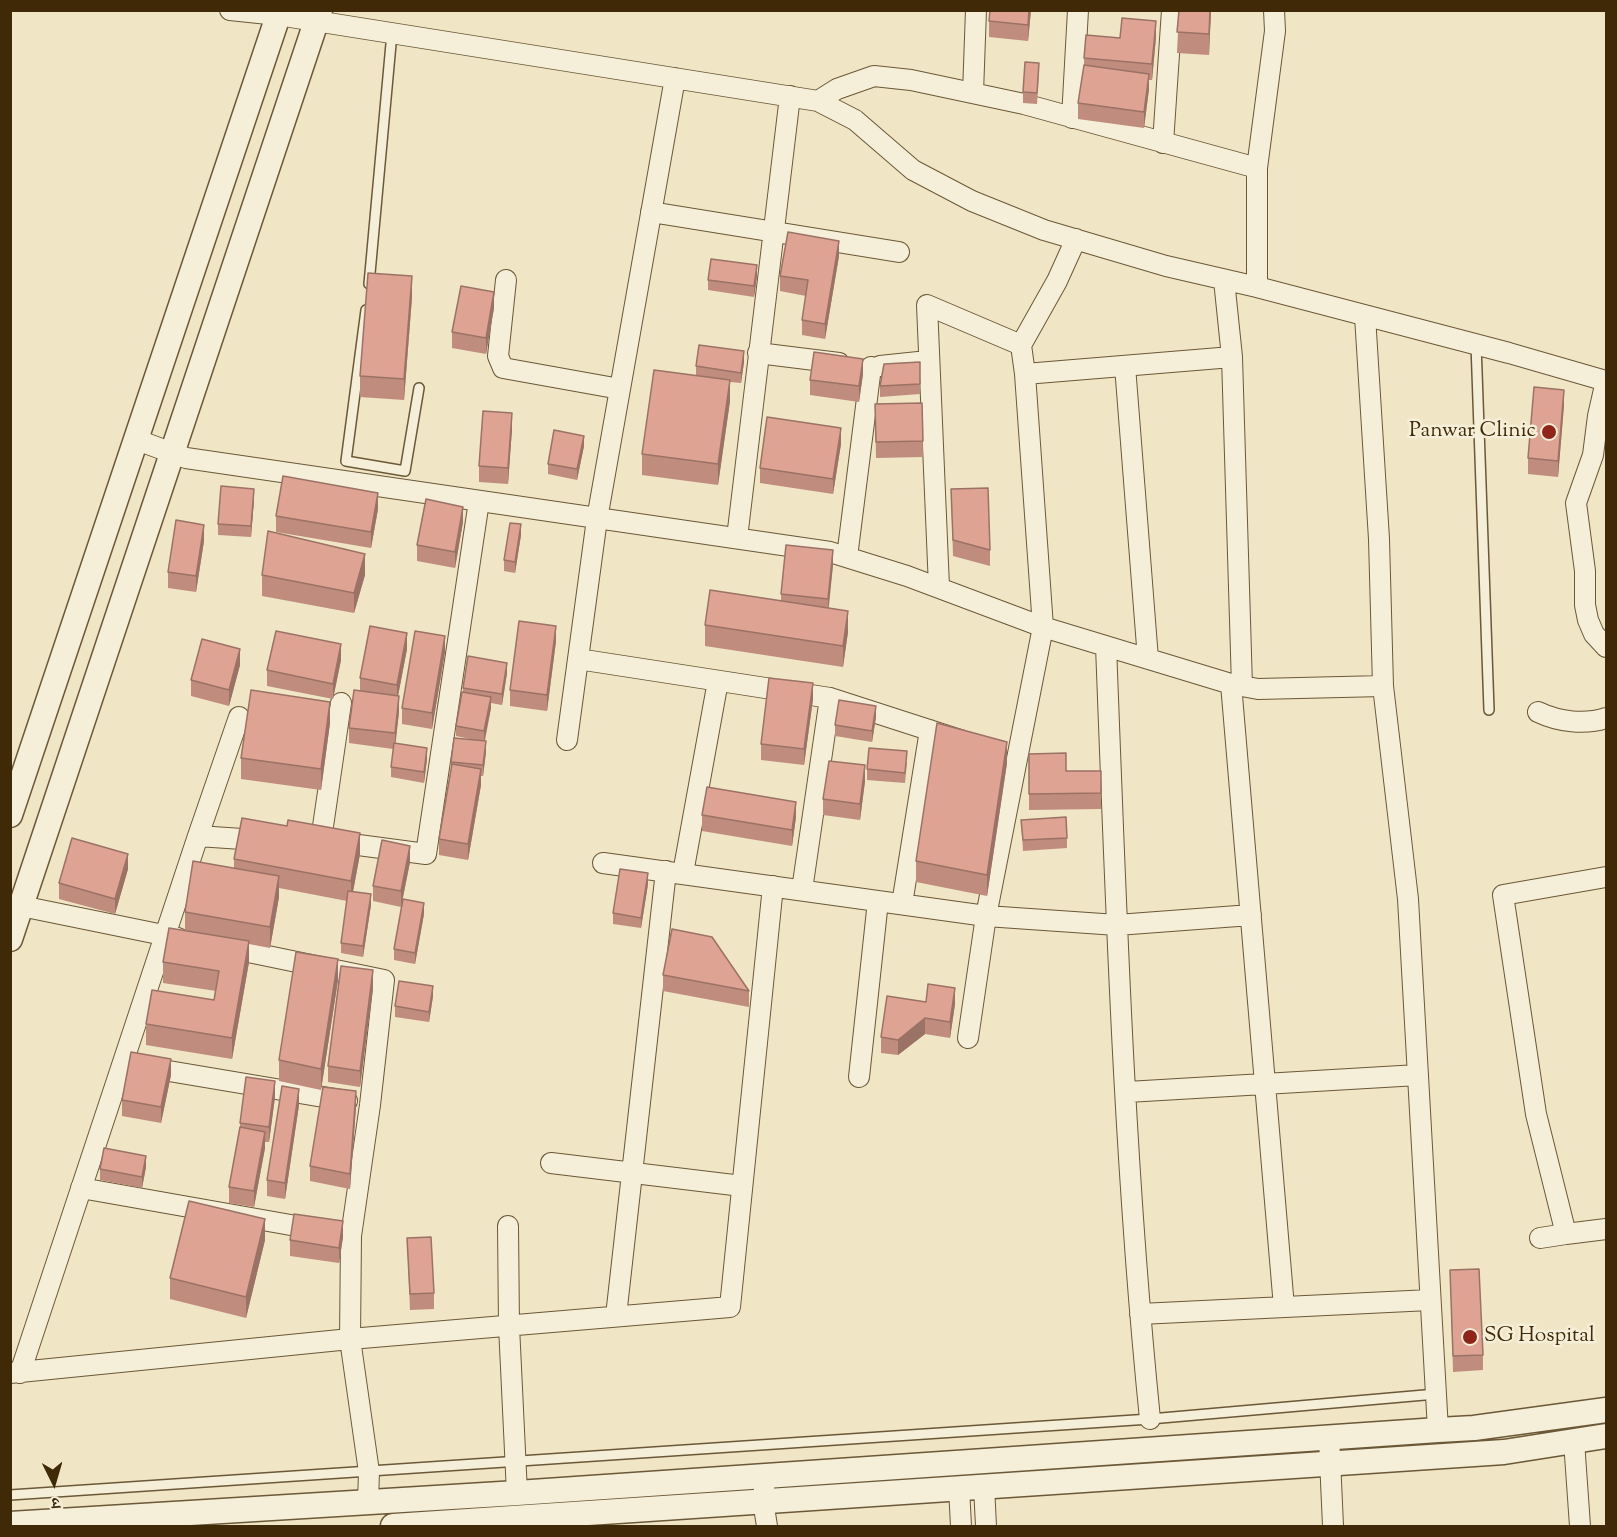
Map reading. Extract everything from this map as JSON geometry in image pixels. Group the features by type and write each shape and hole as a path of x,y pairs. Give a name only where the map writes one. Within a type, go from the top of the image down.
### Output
{"street":[{"path":"230,10 318,16 392,33 818,101 855,120 913,170 972,201 1044,230 1166,266 1257,287 1476,344 1606,381 1598,416 1593,455 1576,502 1586,571 1586,612 1594,634 1606,647"},
{"path":"973,93 976,10"},
{"path":"1072,118 1078,10"},
{"path":"1163,144 1172,10"},
{"path":"1257,287 1257,168 1275,31 1274,10"},
{"path":"10,816 19,765 137,440 279,13"},
{"path":"10,939 318,16"},
{"path":"818,101 837,88 874,76 910,80 1072,118 1257,168"},
{"path":"567,740 597,519 675,78"},
{"path":"737,538 790,96"},
{"path":"651,212 899,252"},
{"path":"968,1038 986,916 1043,627 1021,345 1057,281 1076,239"},
{"path":"506,280 498,356 503,368 620,389"},
{"path":"1224,280 1232,357 1237,685 1251,915 1284,1307"},
{"path":"939,587 927,304 1021,345"},
{"path":"1365,316 1379,539 1383,686 1408,899 1438,1430"},
{"path":"758,353 871,367 928,361"},
{"path":"1025,374 1232,357"},
{"path":"1125,366 1148,659"},
{"path":"846,557 871,367"},
{"path":"137,440 173,454 198,460 404,480 479,501 830,552 939,587 1043,627 1237,685 1258,689 1383,686"},
{"path":"298,837 426,854 479,501"},
{"path":"435,645 458,648"},
{"path":"1106,646 1117,925 1140,1314 1150,1419"},
{"path":"578,659 830,698 974,744"},
{"path":"616,1316 632,1174 674,872 718,681"},
{"path":"802,890 830,698"},
{"path":"321,840 340,703"},
{"path":"1538,712 1570,722 1606,718"},
{"path":"238,717 81,1188 15,1373 350,1339 730,1307 773,886"},
{"path":"902,904 930,730"},
{"path":"996,751 1017,758"},
{"path":"198,836 242,839 275,836"},
{"path":"603,862 986,916 1117,925 1251,915"},
{"path":"1566,1234 1536,1114 1503,895 1606,877"},
{"path":"859,1077 878,901"},
{"path":"21,906 384,980 370,1105 351,1236 350,1339 369,1472 368,1502"},
{"path":"123,1063 370,1105"},
{"path":"1127,1092 1418,1075"},
{"path":"551,1163 742,1186"},
{"path":"81,1188 351,1236"},
{"path":"508,1226 509,1326 517,1493"},
{"path":"1540,1238 1606,1229"},
{"path":"1140,1314 1430,1300"},
{"path":"10,1524 517,1493 1474,1428 1606,1410"},
{"path":"393,1527 1504,1452 1606,1436"},
{"path":"1329,1437 1333,1527"},
{"path":"1574,1441 1580,1527"},
{"path":"765,1476 763,1502 767,1527"},
{"path":"984,1486 986,1527"},
{"path":"959,1488 962,1527"}],"lane":[{"path":"368,294 392,33"},
{"path":"367,305 346,461 404,480 419,388"},
{"path":"1476,344 1489,710"},
{"path":"10,1495 1150,1419 1436,1394"}],"building":[{"path":"990,10 1029,10 1028,25 989,21"},
{"path":"1179,10 1210,10 1209,34 1177,32"},
{"path":"1122,18 1156,21 1152,64 1084,58 1086,35 1120,38"},
{"path":"1025,62 1039,63 1037,93 1023,92"},
{"path":"1084,65 1149,74 1144,112 1078,103"},
{"path":"788,232 839,241 825,324 802,320 808,280 780,276"},
{"path":"711,259 757,265 754,286 708,280"},
{"path":"368,273 412,276 404,379 360,376"},
{"path":"461,286 494,292 486,338 452,332"},
{"path":"699,345 744,351 741,373 696,366"},
{"path":"814,352 863,359 859,386 810,380"},
{"path":"920,362 920,384 880,386 884,364"},
{"path":"654,370 730,380 718,464 642,454"},
{"path":"1534,387 1564,390 1558,461 1528,458"},
{"path":"922,403 923,441 876,442 875,404"},
{"path":"483,411 512,413 508,468 479,466"},
{"path":"767,417 841,428 833,479 760,468"},
{"path":"554,430 584,436 577,469 548,464"},
{"path":"283,476 378,493 371,532 276,516"},
{"path":"221,486 254,489 251,526 218,524"},
{"path":"988,488 990,550 953,540 951,489"},
{"path":"426,499 463,507 455,552 417,545"},
{"path":"176,520 204,525 196,576 168,572"},
{"path":"510,523 521,524 515,562 504,560"},
{"path":"268,531 365,554 354,593 262,575"},
{"path":"786,545 833,550 828,599 781,594"},
{"path":"710,590 848,611 843,646 705,625"},
{"path":"519,621 556,626 547,695 510,690"},
{"path":"370,626 407,633 397,685 360,678"},
{"path":"276,631 341,644 333,684 267,670"},
{"path":"415,631 445,636 432,713 402,708"},
{"path":"202,639 240,649 229,690 191,680"},
{"path":"468,656 507,663 502,694 463,688"},
{"path":"769,678 813,683 804,749 761,744"},
{"path":"251,690 330,702 321,769 241,758"},
{"path":"354,690 399,696 395,733 349,728"},
{"path":"462,692 491,697 484,731 456,726"},
{"path":"839,700 876,706 872,731 835,725"},
{"path":"937,723 1007,742 987,875 916,861"},
{"path":"454,738 486,741 483,765 451,762"},
{"path":"394,743 427,748 424,772 391,767"},
{"path":"869,748 907,751 905,773 867,769"},
{"path":"1066,753 1066,771 1101,771 1101,793 1029,794 1029,754"},
{"path":"829,761 865,765 860,804 823,799"},
{"path":"452,764 481,769 468,844 439,839"},
{"path":"707,787 796,802 792,830 702,815"},
{"path":"1066,817 1067,838 1023,840 1021,820"},
{"path":"242,818 287,826 288,820 360,833 351,881 234,859"},
{"path":"72,838 128,854 115,899 59,883"},
{"path":"382,840 410,846 401,891 373,886"},
{"path":"193,861 279,876 270,927 185,912"},
{"path":"620,869 648,873 641,918 613,913"},
{"path":"348,891 371,894 363,946 341,943"},
{"path":"403,899 424,903 415,953 394,949"},
{"path":"169,928 249,941 232,1038 146,1024 152,990 214,1000 219,971 163,962"},
{"path":"672,929 712,937 749,991 663,975"},
{"path":"296,952 338,959 321,1069 279,1060"},
{"path":"341,966 373,970 360,1071 328,1066"},
{"path":"399,981 433,986 429,1012 395,1006"},
{"path":"928,984 955,988 950,1022 925,1018 898,1040 881,1037 887,996 926,1002"},
{"path":"131,1052 171,1059 161,1107 122,1100"},
{"path":"246,1077 275,1081 269,1127 240,1123"},
{"path":"282,1086 299,1089 285,1183 267,1180"},
{"path":"323,1087 356,1091 350,1174 310,1166"},
{"path":"240,1127 265,1132 254,1191 229,1187"},
{"path":"104,1148 146,1156 142,1177 100,1169"},
{"path":"189,1201 265,1219 246,1297 170,1278"},
{"path":"294,1214 343,1221 339,1248 290,1240"},
{"path":"431,1237 434,1293 410,1294 407,1238"},
{"path":"1479,1269 1483,1355 1453,1356 1450,1270"}],"place":[{"name":"Panwar Clinic","path":"1549,432"},
{"name":"SG Hospital","path":"1470,1337"}]}
